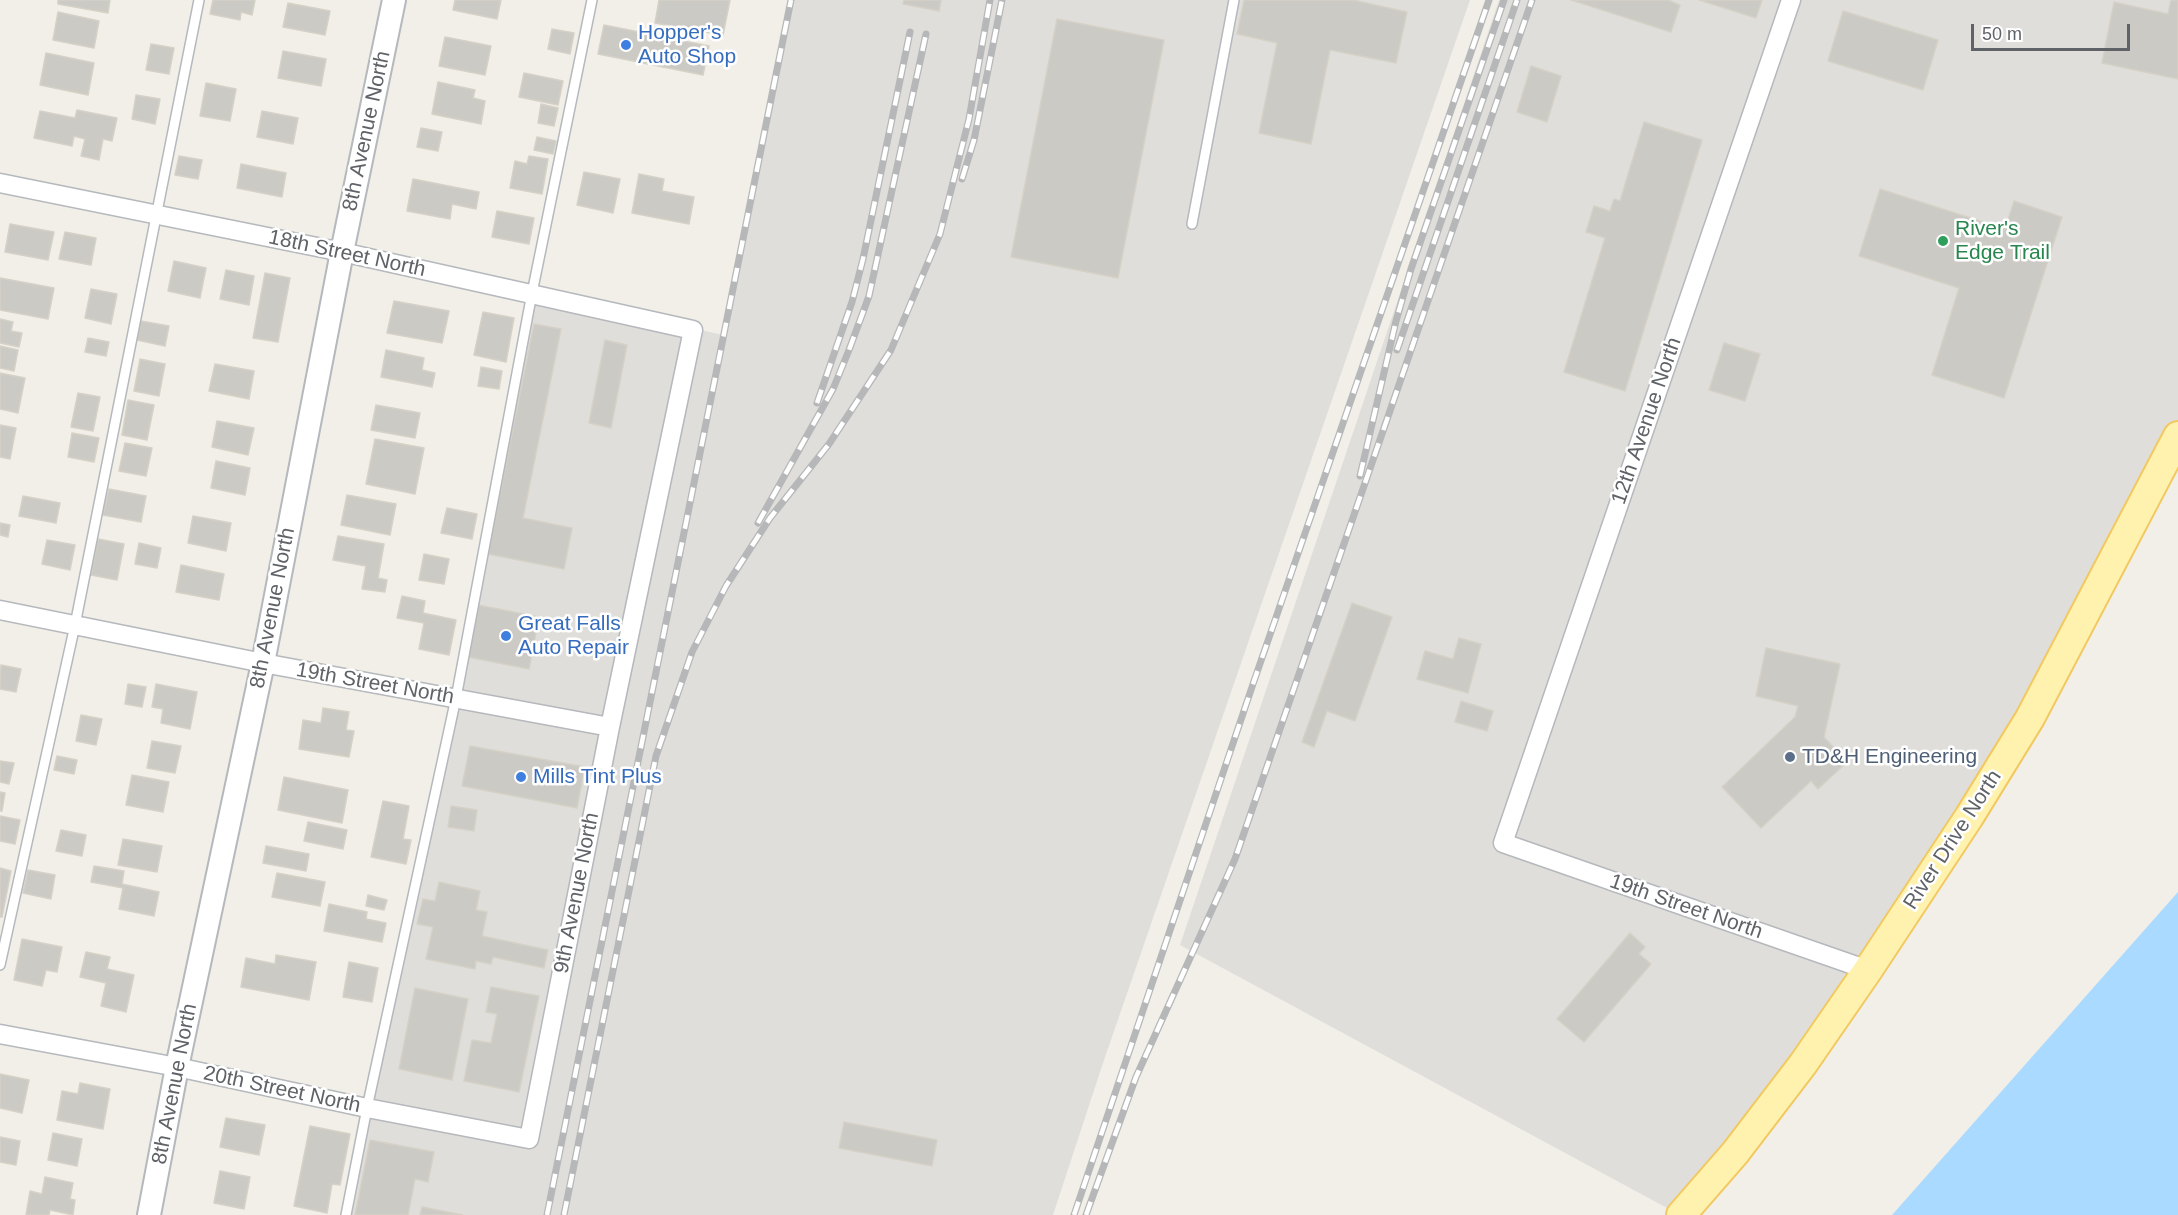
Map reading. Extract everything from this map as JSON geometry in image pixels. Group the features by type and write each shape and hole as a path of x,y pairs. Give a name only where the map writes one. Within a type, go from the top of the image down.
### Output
{"main road":[{"name":"River Drive North","path":"1681,1215 1735,1153 1803,1065 1969,817 2031,718 2178,436"}],"street":[{"name":"8th Avenue North","path":"149,1215 177,1068 263,663 342,252 394,0"},
{"name":"12th Avenue North","path":"1503,843 1791,0"},
{"name":"18th Street North","path":"0,183 342,252 693,330"},
{"name":"9th Avenue North","path":"529,1139 610,727 693,330"},
{"name":"19th Street North","path":"0,610 263,663 610,727"},
{"name":"19th Street North","path":"1503,843 1868,970"},
{"name":"20th Street North","path":"0,1034 529,1139"}],"lane":[{"path":"0,965 75,625 199,0"},
{"path":"346,1215 456,698 532,293 592,0"},
{"path":"1192,224 1234,0"}],"shaded area":[{"path":"791,0 1470,0 1103,1063 1053,1215 346,1215 456,698 532,293 723,335"},
{"path":"1499,0 2178,0 2178,436 2030,718 1680,1215 1180,945"}],"water":[{"path":"2178,892 2178,1215 1892,1215"}],"building":[{"path":"58,0 110,0 108,13 58,4"},
{"path":"213,0 255,0 252,15 241,12 240,20 210,14"},
{"path":"455,0 501,0 497,19 453,10"},
{"path":"659,0 730,0 723,35 655,23"},
{"path":"904,0 941,0 939,11 903,4"},
{"path":"1244,0 1353,0 1407,12 1396,63 1330,50 1311,144 1259,133 1277,43 1237,34"},
{"path":"1571,0 1668,0 1680,5 1671,32"},
{"path":"1699,0 1762,0 1756,18"},
{"path":"2171,0 2178,0 2178,79 2102,63 2114,2 2168,14"},
{"path":"288,3 330,11 325,35 283,27"},
{"path":"1843,11 1938,40 1923,90 1828,61"},
{"path":"58,12 99,21 94,48 53,40"},
{"path":"1057,19 1164,40 1118,278 1011,257"},
{"path":"604,25 709,46 703,75 598,54"},
{"path":"552,29 574,33 570,54 548,49"},
{"path":"445,37 491,46 485,75 439,66"},
{"path":"151,44 174,48 169,74 146,70"},
{"path":"283,51 326,59 321,86 278,78"},
{"path":"46,53 94,63 88,95 40,85"},
{"path":"1531,66 1561,76 1547,122 1517,112"},
{"path":"524,73 563,81 558,105 519,97"},
{"path":"438,82 475,90 473,98 485,101 481,124 432,114"},
{"path":"206,83 236,89 230,121 200,116"},
{"path":"136,95 160,99 155,124 132,119"},
{"path":"541,104 558,108 554,126 538,123"},
{"path":"77,110 117,118 112,141 103,139 99,160 81,156 85,139 74,136 72,146 34,138 40,111 75,118"},
{"path":"262,111 298,118 293,144 257,137"},
{"path":"1644,122 1702,140 1625,391 1564,372 1605,238 1586,232 1594,206 1610,211 1614,199 1620,201"},
{"path":"421,128 442,132 438,151 417,147"},
{"path":"537,137 556,141 553,154 534,150"},
{"path":"179,156 202,160 198,179 175,175"},
{"path":"529,156 548,159 542,194 510,188 515,161 527,164"},
{"path":"241,164 286,173 282,197 237,188"},
{"path":"584,172 620,179 613,213 577,205"},
{"path":"639,174 664,179 662,191 694,197 689,224 632,213"},
{"path":"413,179 479,192 476,209 452,204 450,219 407,211"},
{"path":"1880,189 2005,229 2014,201 2062,217 2004,398 1932,375 1959,288 1859,256"},
{"path":"497,211 534,218 529,244 492,237"},
{"path":"10,224 54,232 48,260 5,252"},
{"path":"65,232 96,238 91,265 59,259"},
{"path":"174,261 206,268 200,298 168,291"},
{"path":"226,270 254,276 249,305 220,299"},
{"path":"265,273 290,278 278,342 253,338"},
{"path":"0,278 54,288 48,319 0,310"},
{"path":"91,289 117,294 111,324 85,318"},
{"path":"394,301 449,311 442,343 387,333"},
{"path":"483,312 514,318 506,362 474,355"},
{"path":"0,319 13,322 11,331 22,333 19,347 0,343"},
{"path":"141,321 169,326 165,346 137,340"},
{"path":"534,324 561,329 523,518 572,528 564,569 488,554"},
{"path":"88,338 109,342 106,356 85,352"},
{"path":"605,340 627,345 611,428 589,423"},
{"path":"1724,343 1760,354 1745,401 1709,390"},
{"path":"0,346 18,350 14,371 0,368"},
{"path":"386,350 424,358 422,370 435,373 432,387 381,377"},
{"path":"140,359 165,364 159,396 134,391"},
{"path":"215,364 254,371 249,399 209,391"},
{"path":"481,367 502,371 499,389 478,386"},
{"path":"0,373 25,378 18,413 0,409"},
{"path":"78,393 100,397 93,431 71,427"},
{"path":"128,400 154,405 147,440 122,435"},
{"path":"376,405 420,413 415,438 371,430"},
{"path":"217,421 254,428 248,455 212,447"},
{"path":"0,425 16,428 10,459 0,457"},
{"path":"72,433 99,438 94,462 68,457"},
{"path":"375,439 424,448 415,494 366,484"},
{"path":"125,443 152,448 146,476 119,471"},
{"path":"216,461 250,468 245,495 211,488"},
{"path":"109,489 146,496 141,522 103,515"},
{"path":"347,495 396,504 390,535 341,525"},
{"path":"23,496 60,503 56,523 19,516"},
{"path":"447,508 477,514 472,539 441,533"},
{"path":"193,516 231,523 226,551 188,543"},
{"path":"0,523 10,525 8,537 0,535"},
{"path":"338,536 384,544 378,578 387,580 385,592 362,589 366,566 333,560"},
{"path":"98,539 124,544 117,580 91,575"},
{"path":"47,540 75,545 70,570 42,564"},
{"path":"139,543 161,548 157,568 135,564"},
{"path":"424,554 449,559 444,584 419,580"},
{"path":"181,565 224,574 219,600 176,592"},
{"path":"402,596 425,601 423,613 456,620 449,655 419,649 424,623 397,618"},
{"path":"1352,603 1392,617 1355,721 1327,711 1314,747 1302,742"},
{"path":"478,605 539,617 529,669 468,657"},
{"path":"1459,638 1481,644 1468,693 1417,679 1425,651 1453,659"},
{"path":"1766,648 1840,664 1824,737 1847,762 1818,789 1811,781 1761,828 1722,787 1795,717 1798,706 1756,696"},
{"path":"1,665 21,669 16,692 0,689"},
{"path":"128,684 146,687 142,707 125,704"},
{"path":"156,684 197,692 190,729 161,723 163,709 152,707"},
{"path":"1461,701 1493,711 1487,731 1455,722"},
{"path":"323,708 349,712 346,730 354,731 349,757 299,749 303,720 321,723"},
{"path":"81,715 102,719 96,745 76,741"},
{"path":"152,741 181,746 175,773 147,768"},
{"path":"470,746 585,767 577,808 462,786"},
{"path":"57,756 77,760 74,774 54,770"},
{"path":"0,761 14,763 9,784 0,782"},
{"path":"132,775 169,782 163,812 126,805"},
{"path":"284,777 348,790 342,823 278,810"},
{"path":"0,792 5,793 2,811 0,811"},
{"path":"383,801 409,806 403,839 411,840 406,864 371,857"},
{"path":"451,806 477,810 474,831 448,827"},
{"path":"0,816 20,820 15,844 0,841"},
{"path":"308,822 347,830 343,849 304,841"},
{"path":"61,830 86,835 82,856 56,851"},
{"path":"123,839 162,846 157,872 118,865"},
{"path":"266,846 309,854 306,871 263,863"},
{"path":"94,866 124,871 122,884 159,892 154,916 119,909 123,888 91,882"},
{"path":"0,868 11,871 2,917 0,917"},
{"path":"28,870 55,875 51,899 23,893"},
{"path":"277,873 325,882 320,906 272,897"},
{"path":"439,882 480,891 476,910 487,912 482,936 548,950 544,968 493,957 491,964 476,961 475,969 426,959 433,927 417,924 423,899 435,901"},
{"path":"368,895 387,900 384,910 366,906"},
{"path":"329,904 367,912 366,919 386,923 382,942 324,931"},
{"path":"1630,933 1645,947 1639,954 1651,964 1584,1042 1557,1019"},
{"path":"22,939 62,947 57,972 46,970 42,986 14,980"},
{"path":"86,952 110,957 107,969 134,975 126,1012 101,1006 106,983 80,977"},
{"path":"276,955 316,962 309,1000 241,987 246,958 275,964"},
{"path":"349,962 378,968 372,1002 343,997"},
{"path":"491,987 539,996 519,1092 464,1081 472,1040 491,1043 497,1014 486,1012"},
{"path":"415,988 468,999 452,1080 399,1069"},
{"path":"0,1074 29,1080 22,1113 0,1108"},
{"path":"80,1083 110,1089 103,1129 57,1120 62,1091 78,1094"},
{"path":"226,1118 265,1125 259,1155 220,1147"},
{"path":"844,1122 937,1140 932,1166 839,1148"},
{"path":"310,1126 350,1134 340,1185 332,1184 327,1213 294,1206"},
{"path":"53,1133 82,1139 77,1166 48,1160"},
{"path":"0,1137 20,1141 16,1165 0,1162"},
{"path":"370,1140 434,1152 428,1182 415,1179 408,1215 355,1215"},
{"path":"220,1171 250,1177 244,1209 214,1203"},
{"path":"45,1177 73,1183 70,1199 75,1200 73,1215 50,1210 49,1215 26,1215 30,1191 42,1194"},
{"path":"422,1207 463,1215 420,1215"}],"railway":[{"path":"547,1215 791,0"},
{"path":"564,1215 656,756 692,652 726,586 770,518 829,444 891,350 940,234 969,119 990,0"},
{"path":"962,179 974,140 1002,0"},
{"path":"1074,1215 1253,684 1489,0"},
{"path":"1360,476 1396,321 1411,269 1504,0"},
{"path":"1397,350 1517,0"},
{"path":"1086,1215 1136,1077 1235,859 1532,0"},
{"path":"817,403 852,302 863,259 910,32"},
{"path":"758,523 833,389 869,296 926,34"}],"place":[{"name":"Hopper's Auto Shop","path":"626,45"},
{"name":"River's Edge Trail","path":"1943,241"},
{"name":"Great Falls Auto Repair","path":"506,636"},
{"name":"TD&H Engineering","path":"1790,757"},
{"name":"Mills Tint Plus","path":"521,777"}]}
